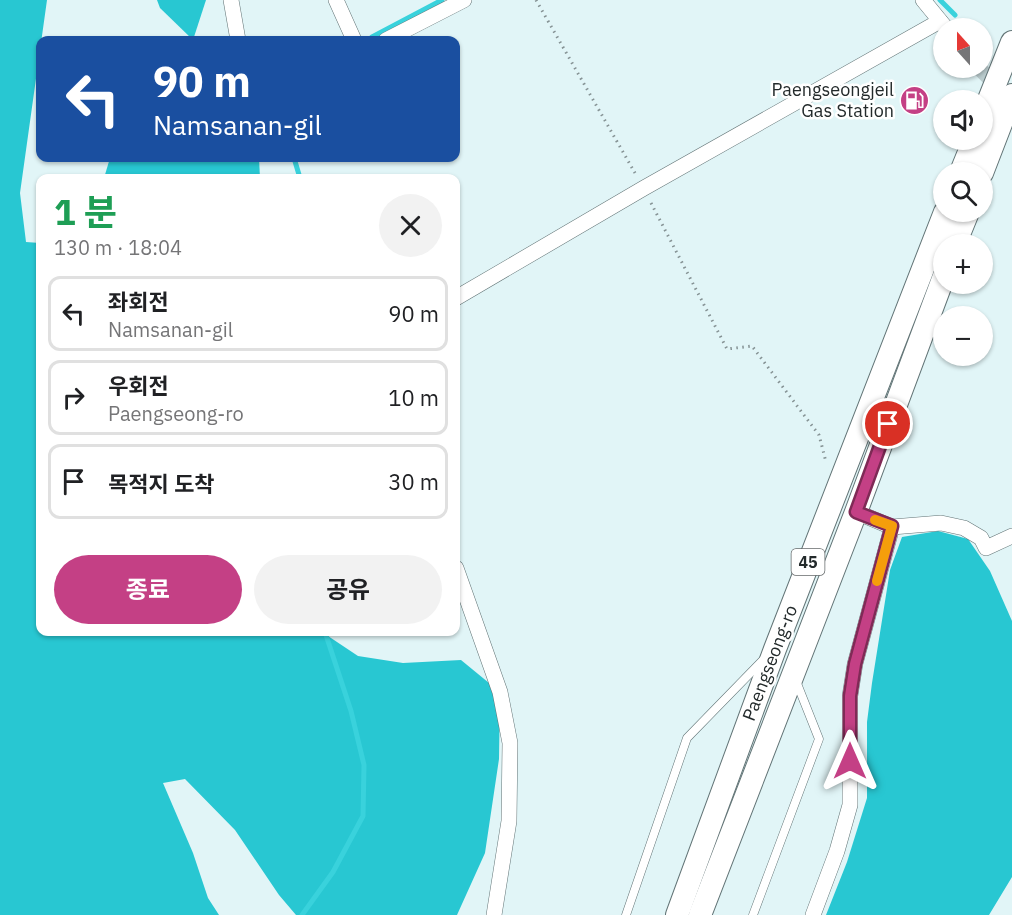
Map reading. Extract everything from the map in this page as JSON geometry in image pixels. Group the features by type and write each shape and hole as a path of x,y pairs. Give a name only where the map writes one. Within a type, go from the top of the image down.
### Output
{"main road":[{"path":"993,90 1012,42"},
{"path":"986,162 1012,95"},
{"name":"Paengseong-ro","path":"677,915 775,648 941,222"},
{"name":"Paengseong-ro","path":"700,915 856,512 937,294"}],"street":[{"path":"231,0 237,36"},
{"path":"336,0 352,36"},
{"path":"394,36 464,0"},
{"path":"923,0 937,18"},
{"path":"460,296 644,189 933,30"},
{"path":"856,512 892,526 942,523 964,528 981,538 986,548 1012,536"},
{"path":"813,915 837,851 850,804 850,696 855,664 892,526"},
{"path":"460,579 500,692 510,743 509,821 494,915"}],"lane":[{"path":"626,915 687,738 775,648"},
{"path":"753,915 819,739 793,674"}],"path":[{"path":"536,0 644,189 727,349 752,346 819,435 826,465"}],"shaded area":[{"path":"0,0 47,0 42,36 36,36 36,79 20,193 26,242 36,243 36,636 328,636 358,656 403,663 461,660 500,692 499,759 485,853 457,915 296,915 279,895 235,830 185,779 163,783 193,853 208,898 219,915 0,915"},
{"path":"157,0 206,0 194,36 189,36 160,8"},
{"path":"109,162 259,162 260,174 105,174"},
{"path":"938,531 968,539 990,571 1012,621 1012,877 989,915 826,915 847,862 867,798 867,722 890,570 902,537"}],"waterway":[{"path":"374,36 442,0"},
{"path":"940,0 955,15"},
{"path":"295,162 299,174"},
{"path":"302,915 333,872 363,816 364,765 351,711 326,636"}],"tunnel":[{"path":"989,78 999,88"}],"slow traffic":[{"path":"875,520 892,526 877,581"}],"place":[{"name":"Paengseongjeil Gas Station","path":"915,100"}],"route":[{"path":"850,761 850,696 855,664 892,526 856,512 888,424"}]}
